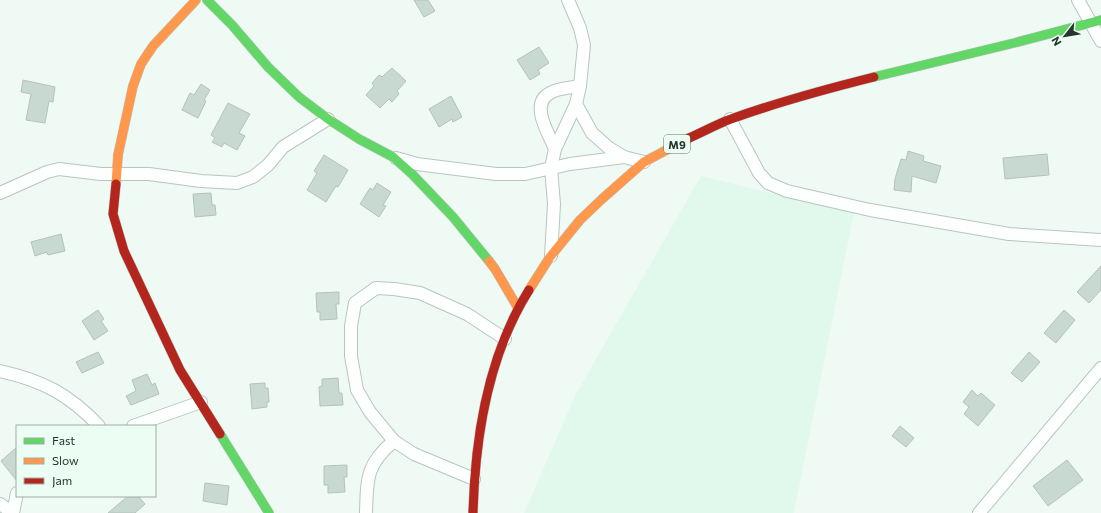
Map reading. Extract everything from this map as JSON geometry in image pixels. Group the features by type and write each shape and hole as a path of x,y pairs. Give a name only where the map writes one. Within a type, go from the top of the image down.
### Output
{"street":[{"path":"196,0 153,46 141,64 133,86 118,155 113,214 124,251 177,363 269,513"},
{"path":"550,257 554,204 552,168 555,149 576,104 580,86 584,45 580,28 568,0"},
{"path":"1078,0 1096,21 1101,40"},
{"path":"213,2 268,67 299,97 358,139 393,158 412,174 453,217 495,269 518,308"},
{"name":"M9","path":"473,513 474,479 483,411 489,385 505,339 518,308 550,257 580,220 602,198 644,162 676,144 730,119 775,104 833,87 999,47 1096,21"},
{"path":"555,149 542,120 540,105 543,98 550,92 580,86"},
{"path":"576,104 592,133 609,148 624,157 644,162"},
{"path":"0,193 47,172 59,169 116,175 149,174 201,181 237,183 253,177 268,165 283,147 328,119"},
{"path":"730,119 759,173 768,183 787,191 870,210 1009,234 1101,240"},
{"path":"393,158 417,164 496,174 525,174 570,164 624,157"},
{"path":"474,479 414,454 394,442 370,412 357,390 351,356 351,326 355,303 376,288 420,293 467,314 505,339"},
{"path":"979,513 1101,368"},
{"path":"0,371 34,381 53,389 74,402 98,425"},
{"path":"136,425 201,402"},
{"path":"366,513 369,474 373,464 382,451 394,442"},
{"path":"0,504 13,513 16,497"}],"shaded area":[{"path":"701,176 854,213 794,513 524,513 576,394"}],"building":[{"path":"414,0 428,0 435,11 424,17"},
{"path":"539,47 549,63 538,70 540,74 530,80 517,60"},
{"path":"392,68 406,81 397,91 399,94 392,102 389,99 380,108 366,95 374,86 372,83 379,75 382,77"},
{"path":"23,80 55,87 53,102 49,101 45,123 26,120 31,94 21,92"},
{"path":"201,84 210,90 204,100 206,101 198,118 182,110 190,93 194,95"},
{"path":"451,96 462,117 453,122 452,119 439,127 429,109"},
{"path":"228,103 250,114 239,133 245,136 237,150 224,143 222,147 212,142 215,138 211,135"},
{"path":"908,151 924,156 923,161 941,166 936,183 912,176 911,192 894,190 895,179 901,159 906,160"},
{"path":"1047,154 1049,175 1005,179 1003,158"},
{"path":"324,155 348,170 338,187 336,186 326,202 307,190 317,173 314,171"},
{"path":"377,183 391,192 383,205 386,206 379,217 360,204 370,188 373,190"},
{"path":"211,193 212,205 215,205 216,215 195,217 193,194"},
{"path":"61,234 65,251 48,255 47,252 35,256 31,242"},
{"path":"1101,266 1101,290 1089,303 1077,292"},
{"path":"339,292 339,304 336,304 337,319 320,320 320,312 317,312 316,293"},
{"path":"98,310 104,319 101,321 108,331 94,340 82,321"},
{"path":"1064,310 1075,320 1056,343 1044,333"},
{"path":"98,352 104,363 82,373 76,362"},
{"path":"1029,352 1040,362 1022,382 1011,373"},
{"path":"147,374 152,385 155,383 159,394 131,405 126,396 136,391 132,380"},
{"path":"338,378 339,393 342,393 343,405 320,406 319,387 322,386 322,379"},
{"path":"265,383 265,388 268,388 269,402 267,402 267,407 252,409 250,384"},
{"path":"972,390 978,396 981,393 995,405 978,426 964,414 969,407 963,402"},
{"path":"900,426 914,438 906,447 892,436"},
{"path":"16,448 16,480 1,461"},
{"path":"1067,460 1083,480 1048,506 1033,486"},
{"path":"347,465 347,477 344,477 345,492 328,493 328,485 324,485 324,466"},
{"path":"205,483 229,486 227,505 203,501"},
{"path":"127,497 139,497 145,504 135,513 108,513"}],"traffic: fast":[{"path":"207,0 232,25 268,67 299,97 328,119 359,139 393,157 412,174 453,217 489,261"},
{"path":"874,77 1101,20"},
{"path":"220,434 269,513"}],"traffic: slow":[{"path":"116,184 118,155 133,86 141,64 153,46 196,0"},
{"path":"529,290 550,257 580,220 602,199 644,162 689,138"},
{"path":"489,261 518,308"}],"traffic: jam":[{"path":"689,138 726,121 766,107 874,77"},
{"path":"116,184 113,214 124,251 180,370 220,434"},
{"path":"473,513 477,455 486,397 503,342 515,315 529,290"}]}
